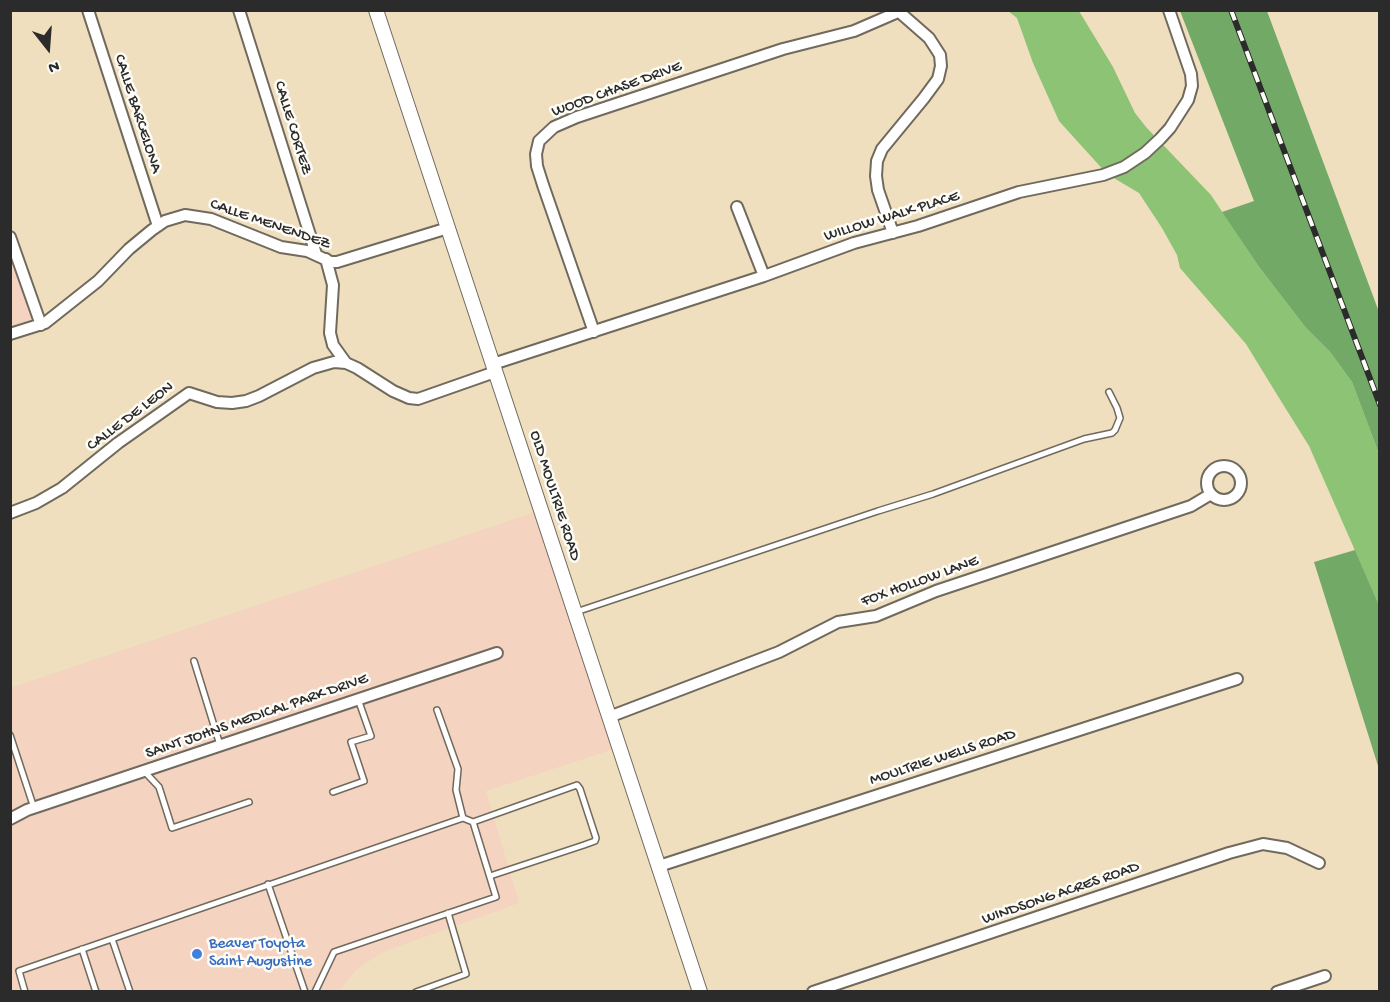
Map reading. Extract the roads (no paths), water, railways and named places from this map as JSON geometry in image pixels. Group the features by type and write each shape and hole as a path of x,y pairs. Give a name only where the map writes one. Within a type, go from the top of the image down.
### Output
{"main road":[{"name":"OLD MOULTRIE ROAD","path":"376,10 700,992"}],"street":[{"name":"CALLE BARCELONA","path":"88,10 158,226"},
{"name":"CALLE CORTEZ","path":"239,10 321,257"},
{"name":"WILLOW WALK PLACE","path":"494,368 594,332 764,276 829,251 1019,192 1103,176 1124,167 1145,153 1170,128 1188,100 1192,86 1191,74 1169,10"},
{"path":"893,233 878,190 877,161 882,149 938,79 940,66 940,55 929,38 898,11"},
{"name":"WOOD CHASE DRIVE","path":"594,332 543,185 536,154 539,141 554,127 578,117 783,49 854,31 898,11"},
{"path":"737,207 764,276"},
{"name":"CALLE MENENDEZ","path":"10,333 40,325 72,303 98,281 129,249 158,226 172,219 192,215 211,219 281,247 330,261 343,262 448,228"},
{"path":"10,237 40,325"},
{"path":"321,257 333,285 330,333 333,345 346,363 393,391 418,399 494,368"},
{"name":"CALLE DE LEON","path":"10,513 36,503 62,488 118,442 189,393 217,402 246,401 326,363 346,363"},
{"name":"FOX HOLLOW LANE","path":"609,717 779,652 838,622 876,616 906,601 1191,506 1210,494"},
{"name":"SAINT JOHNS MEDICAL PARK DRIVE","path":"10,819 31,809 497,652"},
{"name":"MOULTRIE WELLS ROAD","path":"659,866 1237,679"},
{"name":"SAINT JOHNS MEDICAL PARK DRIVE","path":"10,812 31,809"},
{"name":"WINDSONG ACRES ROAD","path":"813,992 1229,853 1263,844 1287,848 1318,862"},
{"path":"1277,992 1325,976"}],"lane":[{"path":"575,612 933,494 1084,439 1112,433 1120,418 1109,392"},
{"path":"194,661 220,745"},
{"path":"333,792 364,781 351,742 371,736 358,699"},
{"path":"437,710 458,769 456,790 464,818"},
{"path":"10,735 31,809"},
{"path":"144,771 159,787 172,828 249,802"},
{"path":"25,992 19,971 464,818 473,822 576,785 580,789 595,841 490,876"},
{"path":"315,992 334,952 496,897 473,822"},
{"path":"268,884 305,992"},
{"path":"416,992 466,974 448,913"},
{"path":"112,939 130,992"},
{"path":"82,949 96,992"}],"railway":[{"path":"1231,10 1380,405"}],"place":[{"name":"Beaver Toyota Saint Augustine","path":"197,954"}]}
